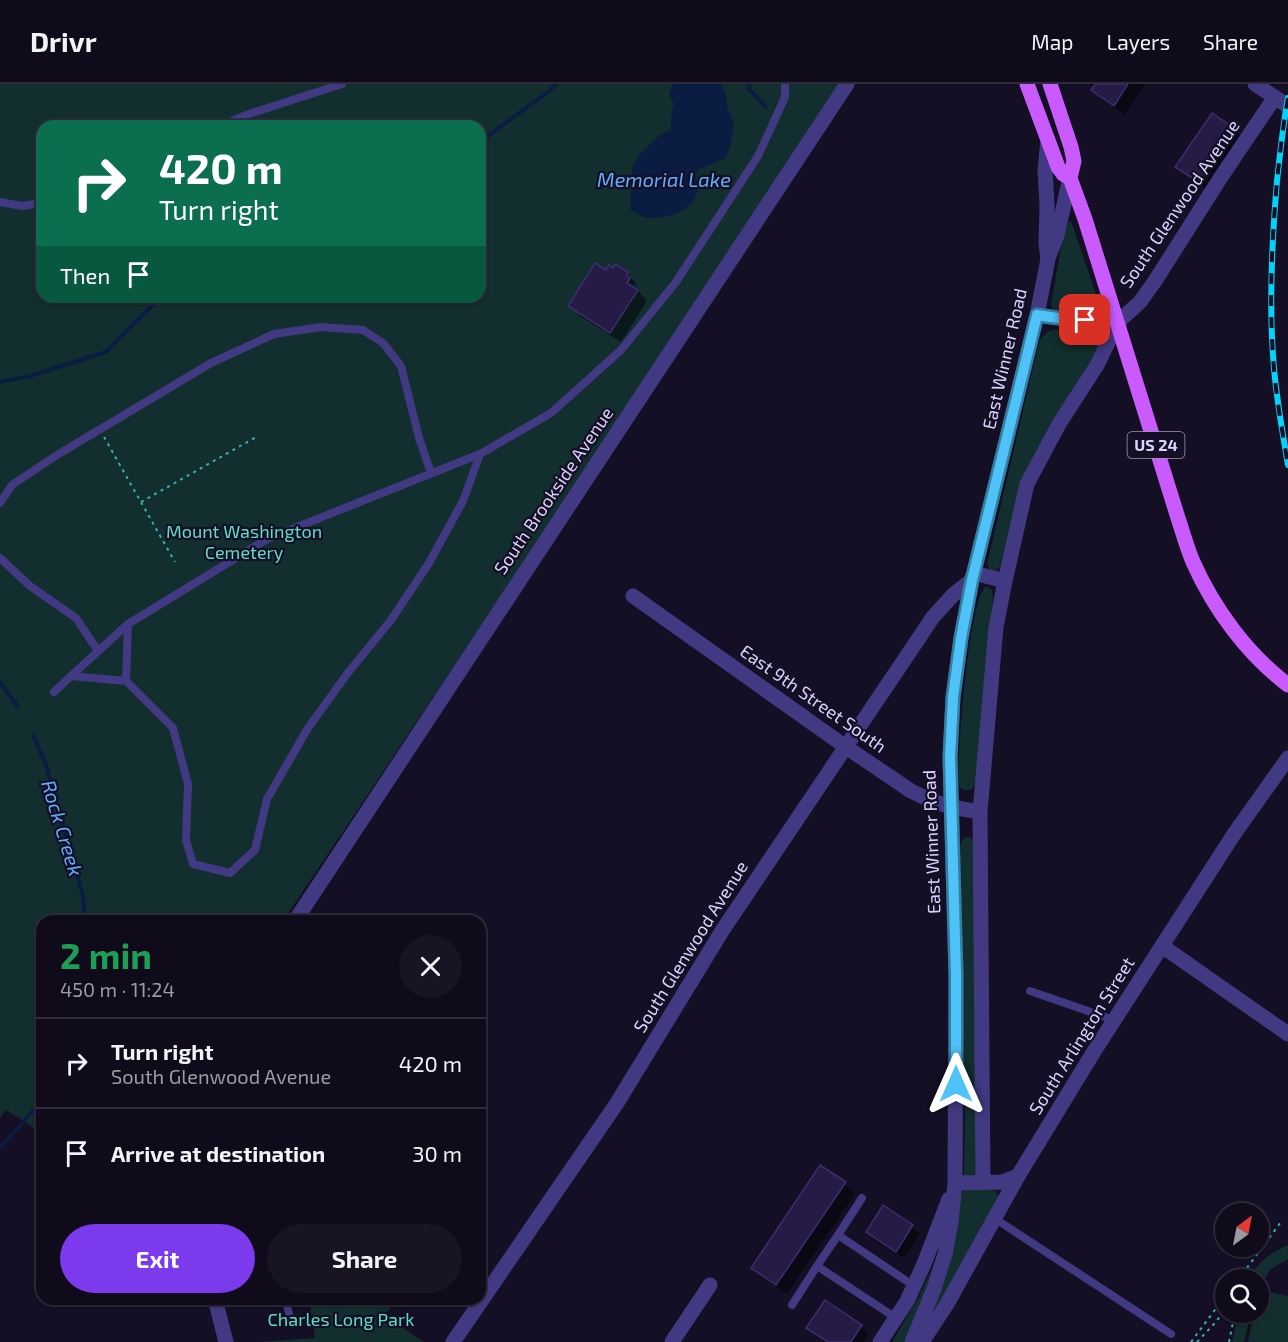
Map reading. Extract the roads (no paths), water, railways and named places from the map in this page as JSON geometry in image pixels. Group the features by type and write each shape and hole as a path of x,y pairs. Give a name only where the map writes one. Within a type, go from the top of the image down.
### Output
{"main road":[{"name":"East Winner Road","path":"1028,84 1048,140"},
{"name":"East Winner Road","path":"1050,84 1074,161 1070,178"},
{"name":"US 24","path":"1048,140 1058,167 1070,178 1099,261 1174,508 1197,570 1212,599 1238,636 1288,685"}],"street":[{"name":"South Brookside Avenue","path":"299,915 847,84"},
{"path":"1255,84 1282,101"},
{"name":"South Glenwood Avenue","path":"1118,322 1140,302 1227,168 1282,101"},
{"name":"East Winner Road","path":"1048,140 1045,170 1048,259"},
{"name":"East Winner Road","path":"912,1342 934,1289 945,1254 955,1182 956,975 950,757 953,697 961,638 973,577 1037,315 1048,259 1057,235 1070,178"},
{"path":"984,1183 980,812 996,627 1027,484 1059,424 1097,365 1118,322 1037,315"},
{"path":"973,577 1005,581"},
{"name":"South Glenwood Avenue","path":"486,1294 616,1104 722,931 933,617 973,577"},
{"name":"East 9th Street South","path":"633,596 911,791 951,807 980,812"},
{"name":"South Arlington Street","path":"922,1342 947,1304 1018,1176 1114,1020 1234,834 1288,758"},
{"path":"1162,946 1288,1034"},
{"path":"955,1182 1002,1182 1018,1176"},
{"name":"East Winner Road","path":"879,1342 907,1301 924,1264 955,1182"},
{"path":"672,1342 710,1285"},
{"path":"217,1305 226,1342"},
{"name":"South Glenwood Avenue","path":"453,1342 478,1305"}],"lane":[{"path":"235,120 342,84"},
{"path":"54,692 128,624 267,539 480,454 551,413 621,350 676,282 758,156 785,97 784,84"},
{"path":"0,202 22,206 36,204"},
{"path":"0,503 12,485 57,455 211,363 274,334 321,327 363,330 383,343 401,366 430,473"},
{"path":"71,676 126,681 174,728 188,784 186,840 193,864 230,873 255,850 267,799 308,728 347,674 391,620 429,563 463,501 480,454"},
{"path":"0,558 30,586 76,618 99,651"},
{"path":"126,681 128,624"},
{"path":"1030,991 1114,1020"},
{"path":"792,1305 862,1198"},
{"path":"994,1218 1171,1334"},
{"path":"838,1235 914,1286"},
{"path":"818,1266 896,1318"},
{"path":"287,1305 289,1313"}],"water":[{"name":"Memorial Lake","path":"673,84 721,84 734,124 731,143 726,158 700,169 696,174 698,191 689,206 675,214 659,218 643,217 630,209 633,166 640,154 661,134 671,130 674,104 669,94"}],"waterway":[{"name":"Rock Creek","path":"486,138 556,84"},
{"path":"750,84 749,89 766,107"},
{"name":"Rock Creek","path":"0,382 30,376 106,352 155,303"},
{"name":"Rock Creek","path":"0,682 18,707"},
{"name":"Rock Creek","path":"33,735 46,765 83,896 85,915"},
{"name":"Rock Creek","path":"0,1148 36,1108"}],"railway":[{"path":"1288,98 1277,181 1271,290 1274,369 1288,465"}],"park label":[{"name":"Mount Washington Cemetery","path":"244,542"},
{"name":"Charles Long Park","path":"341,1320"}]}
